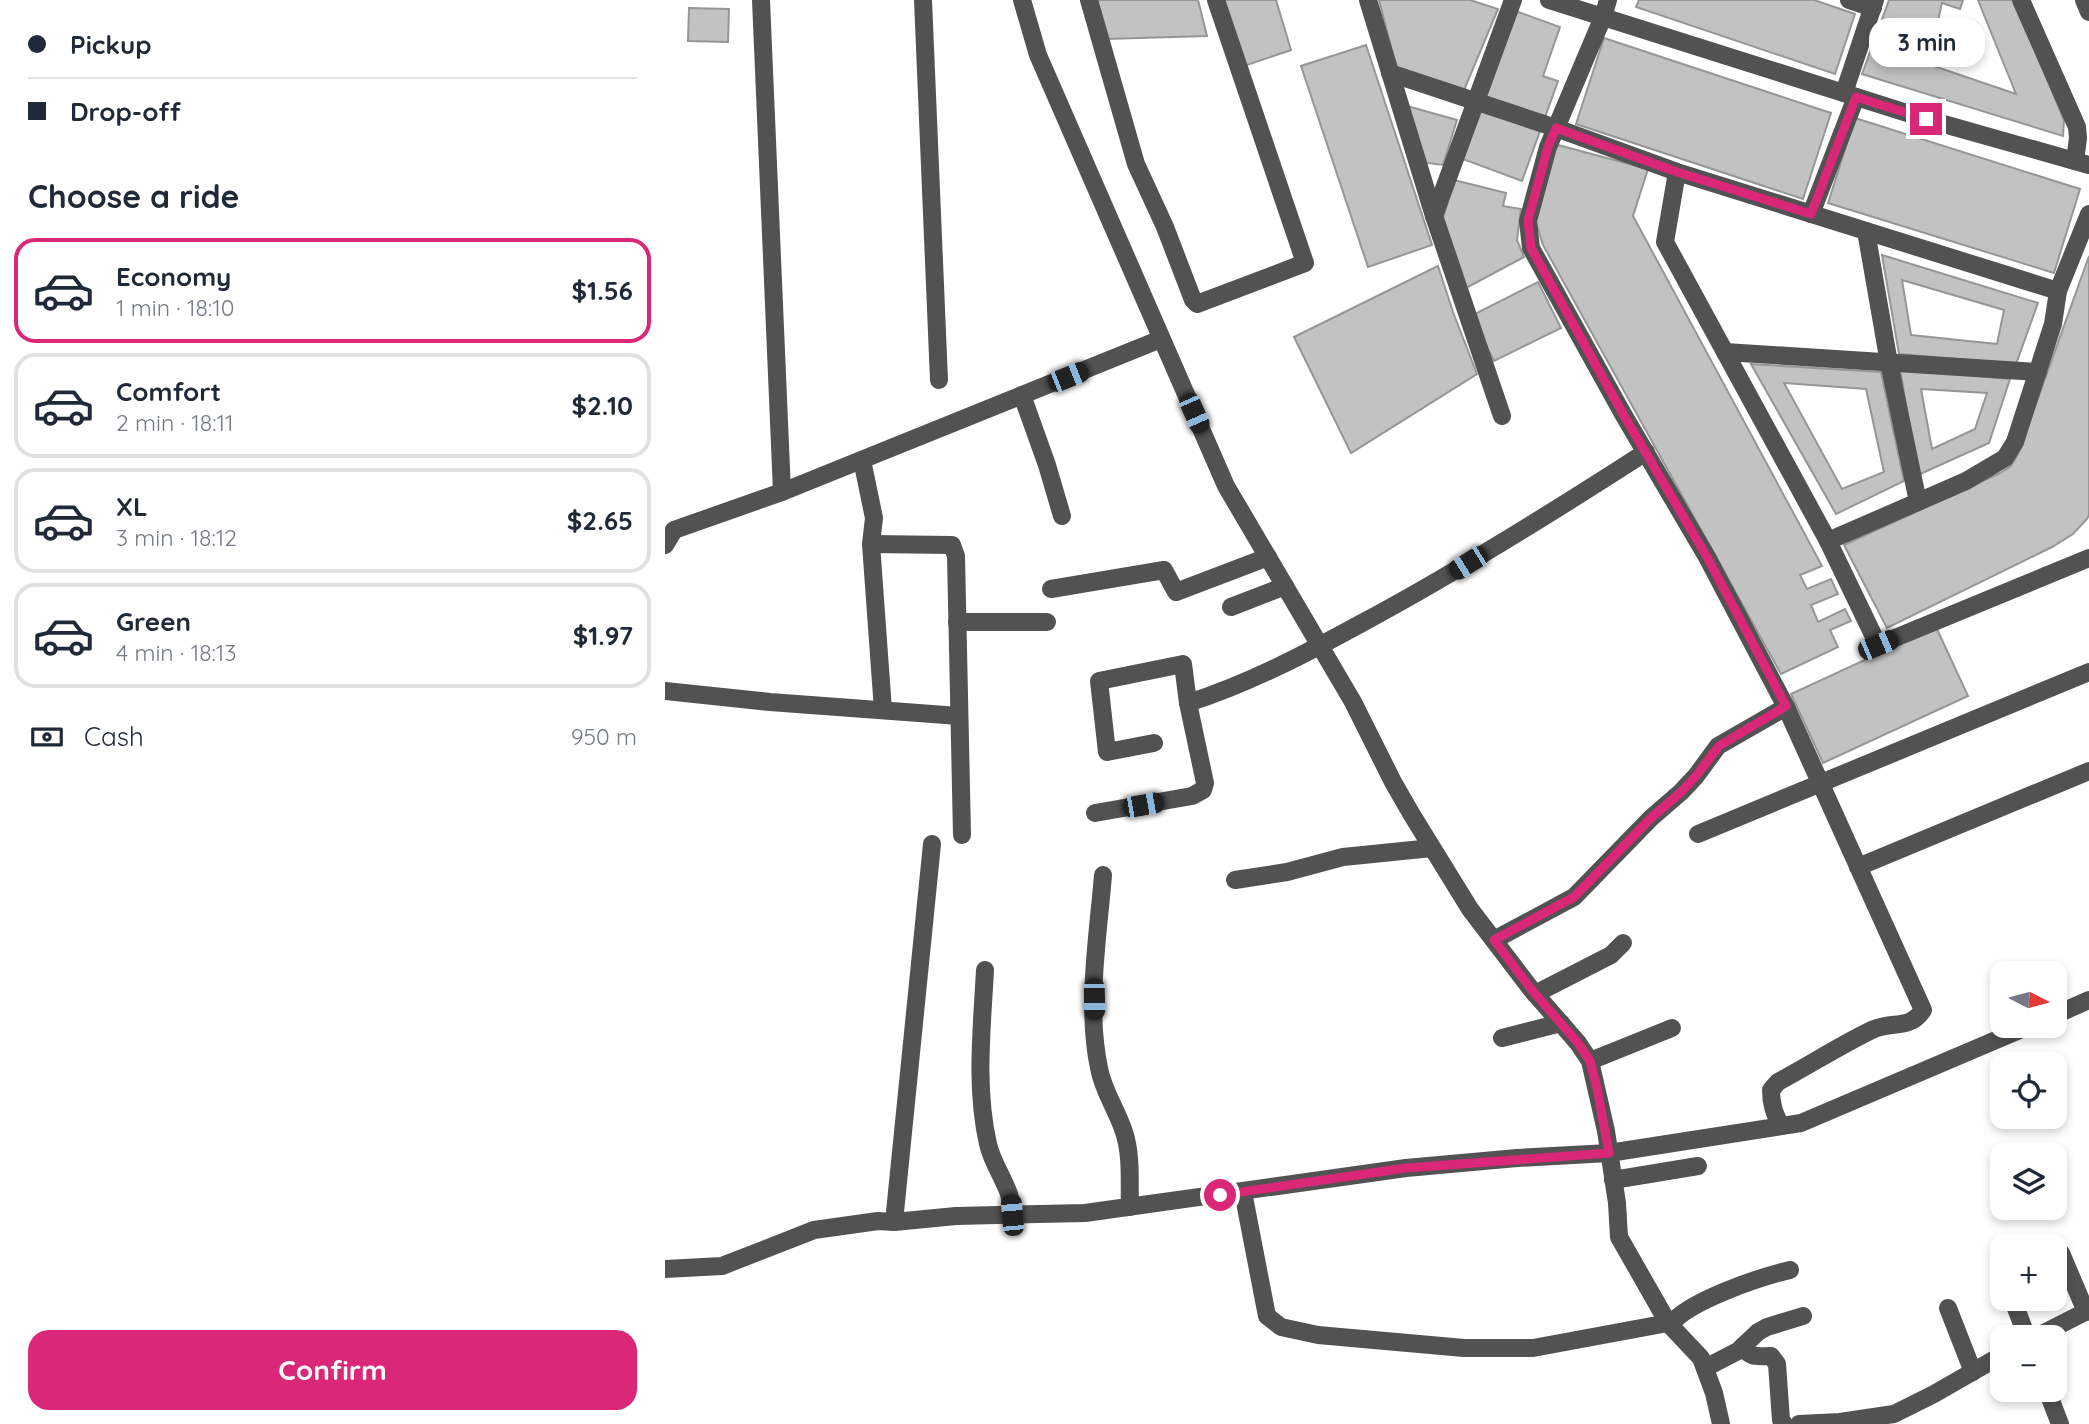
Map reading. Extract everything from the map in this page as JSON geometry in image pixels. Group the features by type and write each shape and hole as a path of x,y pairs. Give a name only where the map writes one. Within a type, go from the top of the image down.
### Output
{"street":[{"path":"761,0 782,492"},
{"path":"923,0 939,380"},
{"path":"1022,0 1038,55 1226,486 1353,702 1393,782 1470,909 1590,1061 1609,1153 1619,1237 1669,1324 1701,1358 1714,1392 1721,1424"},
{"path":"1089,0 1136,164 1197,304 1305,263 1216,0"},
{"path":"1368,0 1434,216 1502,416"},
{"path":"1434,216 1513,0"},
{"path":"1549,0 1606,9 1850,95 2082,163 2077,127 2021,0"},
{"path":"1811,214 1850,95 1874,4 1849,0"},
{"path":"2084,0 2089,12"},
{"path":"1606,9 1548,147 1528,220 1531,248 1707,557 1786,706 1923,1010 1907,1024 1877,1028 1778,1082 1772,1090 1772,1104 1774,1115 1781,1126"},
{"path":"1391,73 1677,172 2058,291"},
{"path":"1677,172 1665,242 1828,541 1878,645 2089,558"},
{"path":"1828,541 1966,481 2005,458 2015,442 2053,324 2058,291 2089,214"},
{"path":"1865,231 1918,502"},
{"path":"665,545 674,530 782,492 1161,339"},
{"path":"1725,352 2038,372"},
{"path":"1022,395 1062,516"},
{"path":"1188,703 1219,693 1320,646 1423,590 1646,452"},
{"path":"862,460 874,518 871,544 883,710"},
{"path":"871,544 952,545 956,556 962,835"},
{"path":"1051,589 1164,570 1176,592 1268,557"},
{"path":"1231,607 1285,586"},
{"path":"957,622 1047,622"},
{"path":"1095,813 1192,796 1203,790 1205,783 1188,703 1183,664 1099,681 1107,752 1154,743"},
{"path":"1698,834 2089,672"},
{"path":"665,691 960,716"},
{"path":"1494,940 1574,897 1688,784 1719,746 1786,706"},
{"path":"1858,867 2089,771"},
{"path":"894,1222 932,844"},
{"path":"1235,880 1268,877 1343,857 1432,848"},
{"path":"1103,875 1094,1026 1102,1082 1124,1131 1128,1147 1129,1207"},
{"path":"1535,994 1611,955 1623,943"},
{"path":"985,970 979,1064 984,1121 988,1145 1010,1198 1012,1215"},
{"path":"2067,1010 2089,1000"},
{"path":"1502,1038 1561,1023"},
{"path":"1590,1061 1672,1028"},
{"path":"665,1269 722,1266 814,1230 878,1221 1085,1213 1406,1168 1609,1153 1801,1123 2001,1038"},
{"path":"1613,1180 1697,1166"},
{"path":"1243,1192 1267,1316 1281,1327 1318,1335 1464,1348 1533,1348 1669,1324 1710,1298 1790,1270"},
{"path":"2060,1325 2087,1311 2067,1266"},
{"path":"1948,1308 1973,1371"},
{"path":"1705,1368 1721,1362 1767,1326 1803,1316"},
{"path":"1743,1346 1752,1356 1771,1356 1777,1364 1781,1420 1784,1424"},
{"path":"1799,1424 1840,1422 1894,1414 1990,1362"},
{"path":"2052,1402 2060,1424"}],"building":[{"path":"1095,0 1198,0 1207,36 1106,39"},
{"path":"1220,0 1276,0 1291,50 1241,67"},
{"path":"1379,0 1470,0 1498,9 1462,95 1398,74"},
{"path":"1639,0 1814,0 1855,14 1835,74 1636,7"},
{"path":"1889,0 1963,0 1960,9 1942,3 1928,64 2016,94 1978,0 2014,0 2064,120 2063,136 1862,74"},
{"path":"689,8 729,9 728,42 688,41"},
{"path":"1513,10 1560,27 1543,76 1558,81 1522,181 1460,158"},
{"path":"1604,38 1831,113 1803,199 1576,124"},
{"path":"1366,45 1432,245 1368,267 1301,66"},
{"path":"1407,106 1457,120 1443,165 1421,162"},
{"path":"1855,118 2080,189 2054,273 1828,203"},
{"path":"1558,145 1648,169 1633,216 1822,566 1800,575 1807,589 1831,579 1838,594 1811,605 1818,622 1845,609 1851,621 1830,630 1838,647 1781,674 1543,245 1535,219 1541,179"},
{"path":"1454,180 1506,193 1503,206 1521,209 1517,240 1524,257 1466,288 1443,218"},
{"path":"1882,255 2038,303 2016,364 1899,354","holes":["1902,280 2004,310 1997,344 1911,335"]},
{"path":"2089,256 2087,519 2073,534 2052,547 1887,628 1844,545 2011,466 2018,454"},
{"path":"1438,266 1477,374 1351,453 1294,337"},
{"path":"1538,282 1561,328 1494,361 1471,316"},
{"path":"1751,364 1881,372 1904,481 1836,514","holes":["1784,383 1866,389 1884,472 1842,489"]},
{"path":"1900,369 2010,379 1989,443 1918,475","holes":["1921,389 1987,393 1975,429 1932,449"]},
{"path":"1936,627 1968,696 1823,763 1791,694"}],"route":[{"path":"1220,1195 1406,1168 1609,1153 1590,1061 1494,940 1574,897 1651,818 1681,792 1719,746 1786,706 1707,557 1623,414 1531,248 1528,220 1548,147 1556,128 1677,172 1811,214 1856,97 1926,119"}]}
